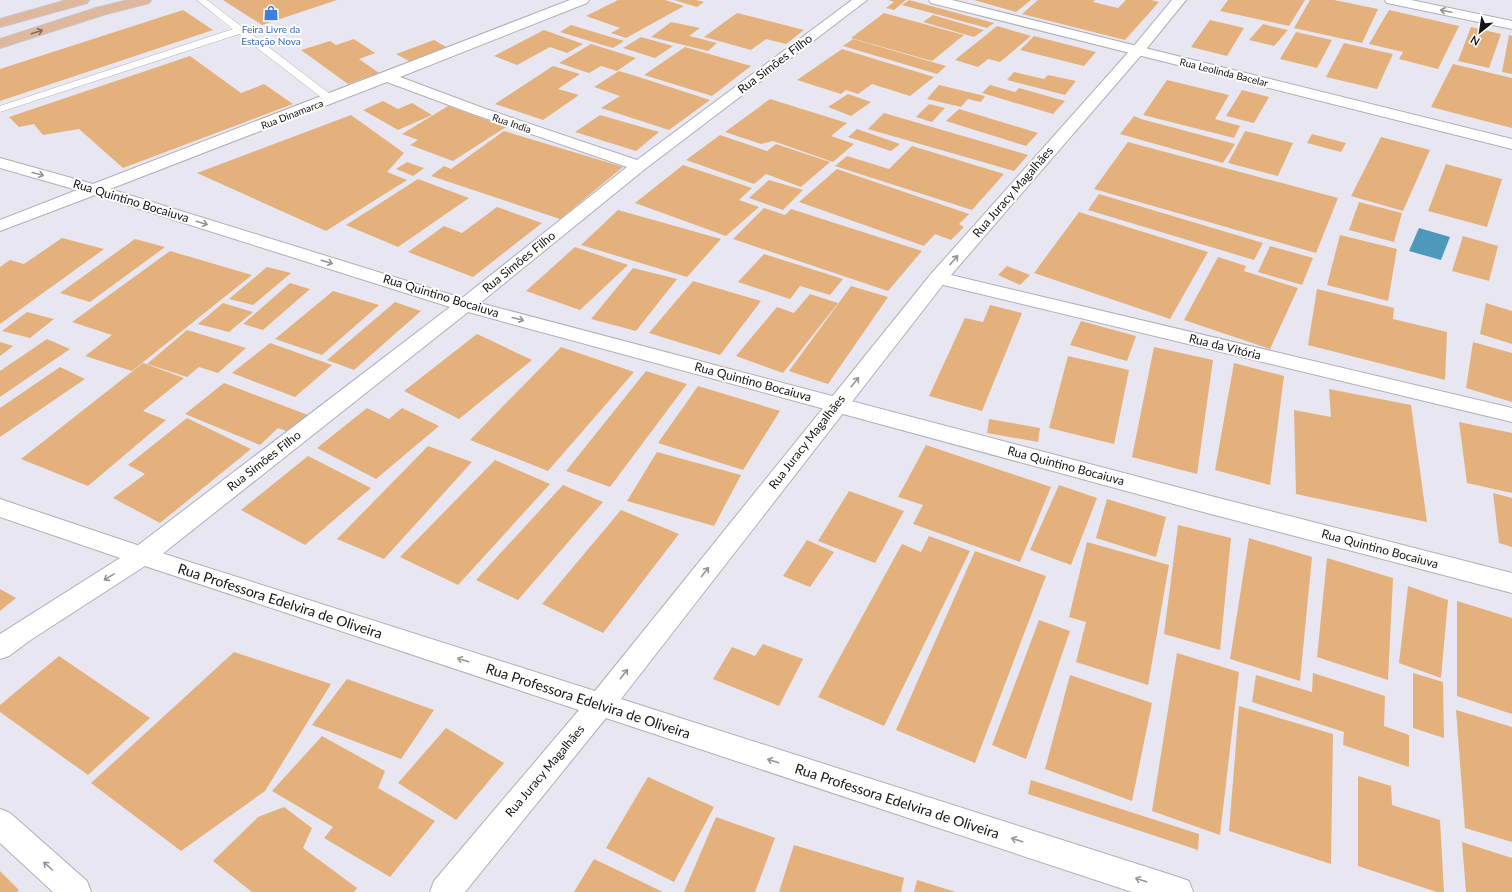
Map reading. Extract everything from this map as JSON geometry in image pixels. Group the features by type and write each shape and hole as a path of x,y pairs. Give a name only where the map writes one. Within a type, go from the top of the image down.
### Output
{"main road":[{"path":"0,24 82,0"},
{"path":"0,44 102,11 144,0"}],"street":[{"name":"Rua Dinamarca","path":"0,226 582,0"},
{"name":"Rua Simões Filho","path":"0,648 20,633 142,556 466,305 638,166 860,0"},
{"name":"Rua Leolinda Bacelar","path":"936,0 1512,144"},
{"name":"Rua Juracy Magalhães","path":"444,892 600,705 938,278 1138,50 1179,0"},
{"path":"1392,0 1512,25"},
{"name":"Rua India","path":"387,77 478,112 638,166"},
{"name":"Rua Quintino Bocaiuva","path":"0,163 95,190 466,305 1207,504 1512,583"},
{"name":"Rua da Vitória","path":"938,278 1512,415"},
{"name":"Rua Professora Edelvira de Oliveira","path":"0,508 142,556 1178,892"},
{"path":"0,823 76,892"}],"lane":[{"path":"201,0 330,99"},
{"path":"0,109 240,30"}],"water":[{"path":"1419,228 1450,237 1441,260 1409,251"}],"building":[{"name":"Feira Livre da Estação Nova","path":"223,0 337,0 262,25"},
{"path":"618,0 665,0 684,6 626,38 611,33 620,28 586,16"},
{"path":"674,0 696,0 704,2 697,7"},
{"path":"888,0 906,0 894,10 886,8 894,2"},
{"path":"909,0 994,23 987,28 902,5"},
{"path":"974,0 1031,0 1016,12"},
{"path":"1038,0 1095,0 1093,2 1118,8 1126,0 1151,0 1159,2 1125,40 1022,14"},
{"path":"1228,0 1305,0 1289,26 1220,11"},
{"path":"1310,0 1334,0 1378,9 1362,43 1294,28"},
{"path":"183,10 213,30 0,101 0,69"},
{"path":"1389,10 1459,26 1438,69 1399,59 1403,52 1369,44"},
{"path":"737,13 804,30 786,44 766,39 751,50 704,37"},
{"path":"884,13 964,35 932,61 851,38"},
{"path":"933,15 984,30 974,37 923,22"},
{"path":"1210,20 1244,28 1227,56 1191,47"},
{"path":"671,22 700,28 689,36 717,43 708,51 651,37"},
{"path":"1263,24 1288,30 1274,46 1249,40"},
{"path":"571,25 624,41 613,48 560,32"},
{"path":"997,26 1031,36 1000,62 988,59 978,67 955,60"},
{"path":"1471,27 1501,34 1489,68 1458,61"},
{"path":"544,30 583,44 567,53 550,47 517,65 494,56"},
{"path":"1296,32 1332,40 1317,68 1280,59"},
{"path":"1509,35 1512,36 1512,74 1502,72"},
{"path":"1034,36 1096,52 1084,66 1020,50"},
{"path":"641,37 673,46 655,58 623,48"},
{"path":"354,39 375,53 359,59 379,73 348,84 301,50 330,41 336,45"},
{"path":"853,39 946,66 937,74 843,46"},
{"path":"434,40 448,48 411,62 396,54"},
{"path":"1344,43 1393,54 1377,89 1326,77"},
{"path":"591,44 636,58 617,71 601,66 589,73 559,63"},
{"path":"685,47 751,66 712,96 644,75"},
{"path":"842,49 934,77 910,96 872,84 858,94 846,90 841,94 797,80"},
{"path":"190,56 241,93 264,84 293,104 123,168 79,129 43,135 34,124 19,127 9,117"},
{"path":"1453,64 1512,78 1512,128 1431,107"},
{"path":"553,66 580,74 558,89 579,95 543,120 495,104"},
{"path":"619,71 710,100 669,130 601,108 620,96 594,87"},
{"path":"1014,72 1044,79 1048,75 1076,81 1065,95 1007,80"},
{"path":"1167,80 1229,95 1215,119 1240,126 1234,138 1143,115"},
{"path":"939,85 985,96 981,102 968,99 961,107 927,99"},
{"path":"990,85 1015,92 1019,88 1065,101 1053,114 982,93"},
{"path":"1242,90 1269,97 1254,123 1226,116"},
{"path":"848,94 871,102 851,116 828,107"},
{"path":"770,99 847,123 831,136 854,144 833,162 773,141 761,144 725,132"},
{"path":"383,101 398,109 412,103 432,115 398,130 363,110"},
{"path":"929,104 945,108 932,122 916,117"},
{"path":"448,106 506,127 453,161 410,145 418,140 402,134"},
{"path":"959,109 1038,133 1026,146 946,121"},
{"path":"884,113 1028,155 1014,171 868,129"},
{"path":"351,115 404,153 387,172 407,180 326,231 197,173"},
{"path":"600,115 659,132 636,151 575,132"},
{"path":"1134,116 1235,144 1223,163 1120,134"},
{"path":"857,129 900,144 891,151 848,137"},
{"path":"504,131 623,167 560,219 431,176 444,166 451,169"},
{"path":"1245,131 1293,143 1278,176 1228,163"},
{"path":"1312,134 1346,143 1341,152 1307,143"},
{"path":"720,135 767,151 776,144 830,162 801,187 766,174 754,184 686,160"},
{"path":"1381,137 1430,150 1403,211 1351,196"},
{"path":"1128,142 1338,198 1316,253 1094,189"},
{"path":"912,146 1004,174 972,210 835,166 847,156 889,169"},
{"path":"407,162 424,168 413,176 396,169"},
{"path":"1446,164 1502,179 1487,227 1428,211"},
{"path":"683,165 752,188 739,200 759,207 726,236 635,203"},
{"path":"837,169 969,214 959,224 964,227 951,240 935,234 924,246 799,202"},
{"path":"418,179 469,198 398,247 346,225"},
{"path":"769,180 803,190 783,210 749,198"},
{"path":"1099,194 1263,243 1254,260 1088,210"},
{"path":"1359,202 1402,213 1394,242 1349,230"},
{"path":"497,207 542,223 473,277 408,252 444,226 462,233"},
{"path":"764,208 785,215 791,209 922,251 888,291 733,239"},
{"path":"618,210 721,239 687,277 581,245"},
{"path":"1079,212 1208,252 1170,319 1034,273"},
{"path":"1340,235 1397,249 1388,301 1327,285"},
{"path":"1463,236 1498,246 1489,281 1452,271"},
{"path":"62,238 104,249 0,324 0,267 10,260 24,264"},
{"path":"135,239 165,247 90,302 60,293"},
{"path":"1270,246 1313,258 1302,285 1258,272"},
{"path":"575,247 628,265 580,310 526,291"},
{"path":"170,251 252,275 132,371 85,356 112,335 72,322"},
{"path":"764,254 843,279 830,295 800,286 790,299 738,282"},
{"path":"1218,257 1246,266 1244,271 1298,288 1270,349 1184,320"},
{"path":"1007,266 1030,275 1020,285 998,275"},
{"path":"267,267 291,273 253,305 229,299"},
{"path":"633,268 677,279 636,331 591,319"},
{"path":"693,281 761,301 720,355 649,333"},
{"path":"290,283 310,289 263,330 243,324"},
{"path":"851,286 888,297 828,384 789,371"},
{"path":"1317,289 1394,308 1393,319 1447,332 1445,380 1308,345"},
{"path":"333,291 379,305 322,355 275,339"},
{"path":"810,294 838,303 783,373 736,356 777,307 794,313"},
{"path":"395,302 421,311 354,370 327,360"},
{"path":"223,303 253,312 229,332 198,324"},
{"path":"1486,303 1512,311 1512,344 1480,334"},
{"path":"990,305 1022,313 982,411 929,396 965,318 983,322"},
{"path":"27,312 54,319 30,338 2,331"},
{"path":"1081,321 1136,336 1127,361 1070,345"},
{"path":"187,330 246,348 218,373 199,367 187,377 147,364"},
{"path":"477,334 532,360 459,419 404,391"},
{"path":"47,339 70,349 0,397 0,371"},
{"path":"0,342 13,346 0,356"},
{"path":"1473,342 1512,353 1512,402 1466,388"},
{"path":"270,343 332,365 295,397 232,373"},
{"path":"561,347 634,372 548,471 470,440"},
{"path":"1154,347 1213,360 1197,474 1132,457"},
{"path":"1068,356 1129,370 1114,444 1049,428"},
{"path":"143,363 184,378 143,411 166,420 88,486 21,459"},
{"path":"1234,363 1284,376 1270,485 1215,470"},
{"path":"60,367 85,379 0,437 0,408"},
{"path":"646,371 687,384 610,487 566,471"},
{"path":"224,383 308,415 289,432 278,428 260,445 185,414"},
{"path":"698,386 780,411 743,470 658,443"},
{"path":"1329,389 1411,405 1427,522 1296,494 1294,410 1331,417"},
{"path":"367,408 389,419 402,408 439,426 376,479 317,448"},
{"path":"187,418 251,449 160,523 113,498 145,474 128,465"},
{"path":"989,419 1040,428 1038,442 987,433"},
{"path":"1459,422 1512,433 1512,493 1467,483"},
{"path":"926,445 1051,487 1020,562 913,524 923,505 898,497"},
{"path":"428,446 472,462 384,559 337,539"},
{"path":"657,452 741,475 714,526 627,501"},
{"path":"308,456 371,488 305,545 241,510"},
{"path":"495,460 550,484 458,585 400,557"},
{"path":"563,485 603,502 518,600 476,580"},
{"path":"1059,485 1097,498 1071,565 1030,550"},
{"path":"849,491 904,511 875,563 818,541"},
{"path":"1493,493 1512,498 1512,547 1499,543"},
{"path":"1107,499 1166,517 1156,557 1096,538"},
{"path":"621,510 679,534 603,633 542,604"},
{"path":"1178,525 1231,538 1220,650 1164,634"},
{"path":"929,536 970,551 884,726 818,697 902,544 921,552"},
{"path":"1249,538 1312,557 1300,681 1230,659"},
{"path":"807,540 834,552 810,587 783,576"},
{"path":"1087,542 1169,565 1148,685 1076,662 1086,622 1069,617"},
{"path":"975,551 1046,576 975,763 896,730"},
{"path":"1327,558 1393,578 1388,680 1317,657"},
{"path":"1408,586 1448,600 1441,678 1399,663"},
{"path":"0,589 16,598 0,611"},
{"path":"1457,601 1512,618 1512,714 1457,696"},
{"path":"1039,620 1070,631 1026,759 992,745"},
{"path":"763,644 803,659 779,706 713,679 732,647 755,656"},
{"path":"234,652 331,684 265,791 181,851 91,783"},
{"path":"1177,653 1239,672 1220,835 1152,811"},
{"path":"59,656 150,718 88,775 0,712 0,705"},
{"path":"1313,673 1385,696 1384,726 1409,735 1409,767 1343,745 1344,732 1252,702 1256,675 1312,692"},
{"path":"1413,673 1443,682 1444,738 1413,728"},
{"path":"1070,675 1152,703 1132,801 1045,769"},
{"path":"347,679 434,710 401,759 312,725"},
{"path":"1239,706 1333,734 1331,864 1229,831"},
{"path":"1456,710 1512,727 1512,842 1465,828"},
{"path":"446,728 504,763 456,820 398,783"},
{"path":"322,736 385,771 378,788 435,821 390,877 324,838 333,827 272,791"},
{"path":"1358,776 1391,786 1392,805 1440,820 1444,892 1437,892 1358,866"},
{"path":"648,777 714,807 674,882 606,848"},
{"path":"1031,780 1199,834 1198,850 1028,794"},
{"path":"284,807 312,828 303,848 357,888 354,892 252,892 213,861 258,817"},
{"path":"716,817 775,838 755,892 684,892"},
{"path":"1462,842 1512,858 1512,892 1466,892"},
{"path":"794,845 904,878 901,892 779,892"},
{"path":"594,859 663,892 574,892"},
{"path":"0,871 19,890 17,892 0,892"},
{"path":"917,880 956,892 914,892"}],"place":[{"name":"Feira Livre da Estação Nova","path":"271,13"}]}
